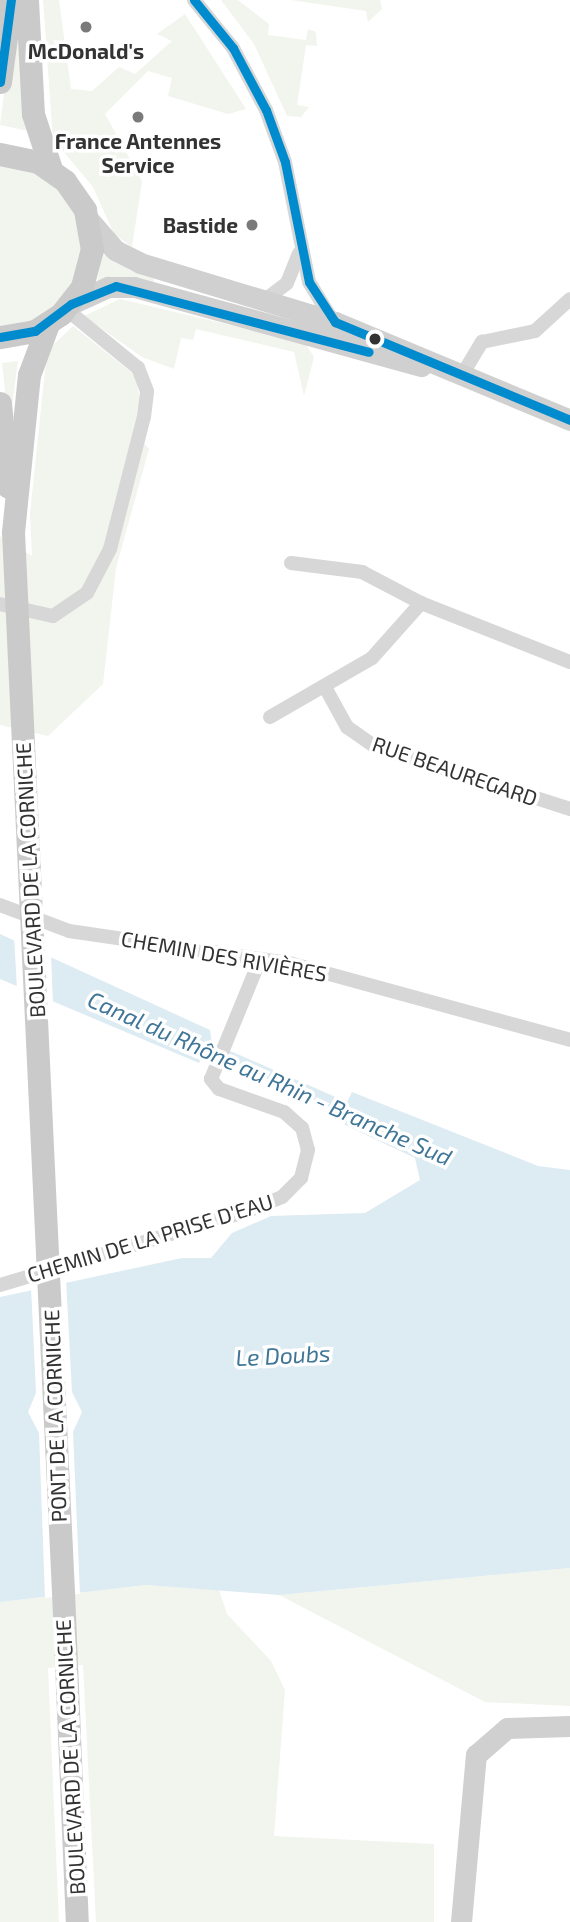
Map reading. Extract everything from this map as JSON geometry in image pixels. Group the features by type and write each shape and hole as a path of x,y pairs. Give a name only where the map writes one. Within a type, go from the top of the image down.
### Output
{"main road":[{"path":"0,82 11,0"},
{"path":"27,0 33,114 51,169"},
{"path":"0,154 51,169 71,187 88,219 115,250 140,263 266,299 332,331"},
{"path":"69,307 89,269 88,219"},
{"path":"0,337 48,324 69,307 108,287 134,287 332,331 462,375 570,419"},
{"name":"BOULEVARD DE LA CORNICHE","path":"13,526 32,357 48,324"},
{"name":"BOULEVARD DE LA CORNICHE","path":"0,403 13,526 47,1240"},
{"name":"PONT DE LA CORNICHE","path":"47,1240 62,1592"},
{"name":"BOULEVARD DE LA CORNICHE","path":"62,1592 77,1922"},
{"path":"461,1922 468,1789 475,1755 495,1734 522,1725 570,1726"}],"street":[{"path":"194,0 233,47 266,110 285,162 300,251 313,290 332,331"},
{"path":"266,299 287,283 300,251"},
{"path":"462,375 482,342 535,331 570,299"},
{"path":"0,604 53,616 87,593 110,548 144,417 147,391 138,368 69,307"},
{"path":"291,563 362,572 421,603 570,664"},
{"path":"270,717 372,658 421,603"},
{"name":"RUE BEAUREGARD","path":"325,687 347,727 374,746 570,809"},
{"name":"CHEMIN DES RIVIÈRES","path":"0,905 69,931 259,962 289,963 474,1009 570,1040"},
{"name":"CHEMIN DE LA PRISE D'EAU","path":"0,1285 245,1212 291,1189 307,1164 302,1128 271,1105 219,1089 212,1079 214,1062 259,962"}],"shaded area":[{"path":"16,0 29,131 0,125"},
{"path":"43,0 59,0 71,89 92,91 119,67 135,74 172,41 157,34 185,14 246,109 228,114 168,96 172,78 148,71 105,114 142,181 132,247 114,234 93,187 53,139"},
{"path":"221,0 238,0 269,24 268,35 306,40 308,29 316,32 317,46 306,45 297,105 309,107 301,117 287,116 254,44"},
{"path":"291,0 380,0 382,9 368,22 366,11"},
{"path":"0,162 36,170 71,202 83,235 80,271 62,301 33,322 0,328"},
{"path":"103,250 156,272 152,287 97,282"},
{"path":"120,299 305,343 314,357 304,396 294,352 196,329 193,340 181,338 174,369 142,357 84,316"},
{"path":"73,326 136,376 141,406 135,432 149,449 116,568 103,684 48,736 0,725 0,536 32,556 30,514 47,351"},
{"path":"18,361 11,413 9,427 2,363"},
{"path":"570,1568 570,1706 485,1702 279,1595"},
{"path":"146,1585 219,1590 227,1614 271,1661 285,1690 274,1836 434,1844 434,1922 96,1922 83,1665 48,1668 59,1922 0,1922 0,1602"}],"water":[{"path":"0,934 210,1030 212,1043 347,1102 352,1092 538,1166 570,1170 570,1568 279,1595 146,1585 0,1602 0,1297 182,1258 211,1258 232,1233 271,1216 365,1213 420,1180 415,1158 343,1124 343,1113 205,1051 199,1063 0,979"}],"pier":[{"path":"14,936 51,952 53,1005 17,990"},
{"path":"66,1279 72,1392 82,1412 73,1432 80,1594 45,1598 39,1433 28,1412 36,1393 31,1287"}],"transit line":[{"path":"0,82 11,0"},
{"path":"194,0 233,48 266,110 285,162 309,282 335,322 570,420"},
{"path":"0,337 35,331 71,304 116,286 369,352"}],"place":[{"name":"McDonald's","path":"86,27"},
{"name":"France Antennes Service","path":"138,117"},
{"name":"Bastide","path":"252,225"}],"water label":[{"name":"Canal du Rhône au Rhin - Branche Sud","path":"270,1078"},
{"name":"Le Doubs","path":"283,1355"}]}
